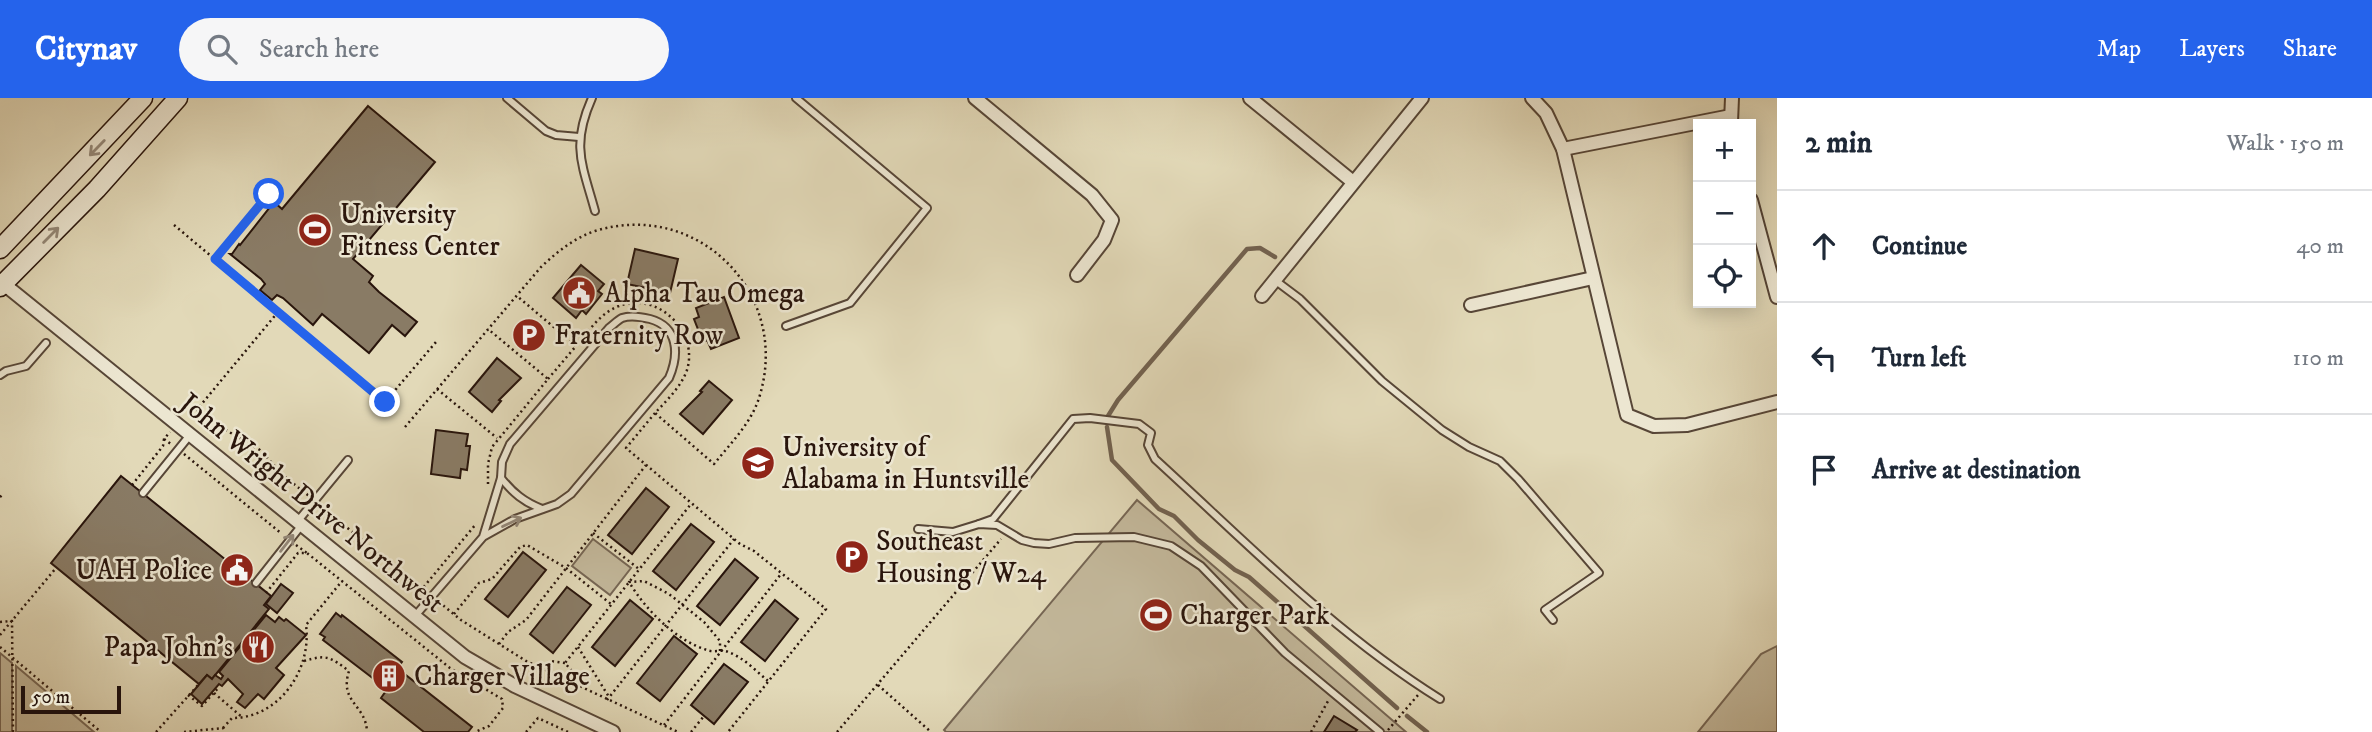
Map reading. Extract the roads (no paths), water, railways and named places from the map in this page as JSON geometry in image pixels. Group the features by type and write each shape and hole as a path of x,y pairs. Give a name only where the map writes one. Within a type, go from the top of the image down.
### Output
{"main road":[{"path":"0,249 144,98"},
{"path":"1,284 97,189 178,98"}],"street":[{"path":"975,98 1092,195 1111,220 1104,240 1077,275"},
{"path":"1250,98 1353,182"},
{"path":"1262,296 1422,98"},
{"path":"1731,119 1732,98"},
{"path":"1538,100 1563,149 1627,415 1654,426 1687,425 1777,402"},
{"path":"1563,149 1693,127"},
{"path":"1756,219 1777,297"},
{"path":"1471,305 1593,278"},
{"name":"John Wright Drive Northwest","path":"1,284 465,657 489,672 613,732"}],"lane":[{"path":"507,98 547,131 556,135 579,137"},
{"path":"592,98 579,137 582,164 595,211"},
{"path":"786,326 850,303 928,208 796,98"},
{"path":"1276,281 1300,299 1382,381 1442,430 1469,447 1500,461 1599,573 1545,610 1553,620"},
{"path":"414,618 483,537 515,519 557,504 571,494 669,378 676,361 675,345 669,332 657,321 641,317 622,318 609,328 510,444 502,462 501,478 483,537"},
{"path":"0,375 26,366 46,343"},
{"path":"918,529 953,532 993,519 1073,419 1090,418 1139,424 1151,433 1148,445 1155,459 1292,586 1357,643 1440,699"},
{"path":"143,493 190,435"},
{"path":"256,583 290,540 314,501 348,460"},
{"path":"501,478 519,497 542,509"},
{"path":"979,524 997,525 1023,540 1034,543 1049,544 1075,538 1135,537 1171,546 1202,566 1285,653 1380,732"}],"waterway":[{"path":"1108,416 1118,400 1247,249 1260,248 1275,257"},
{"path":"1107,427 1112,460 1159,509 1174,516 1198,540 1235,570 1249,577 1397,708"},
{"path":"1407,716 1427,732"}],"place":[{"name":"University Fitness Center","path":"315,230"},
{"name":"Alpha Tau Omega","path":"579,293"},
{"name":"Fraternity Row","path":"529,335"},
{"name":"University of Alabama in Huntsville","path":"758,463"},
{"name":"Southeast Housing / W24","path":"852,557"},
{"name":"UAH Police","path":"237,570"},
{"name":"Charger Park","path":"1156,615"},
{"name":"Papa John's","path":"258,647"},
{"name":"Charger Village","path":"389,676"}]}
